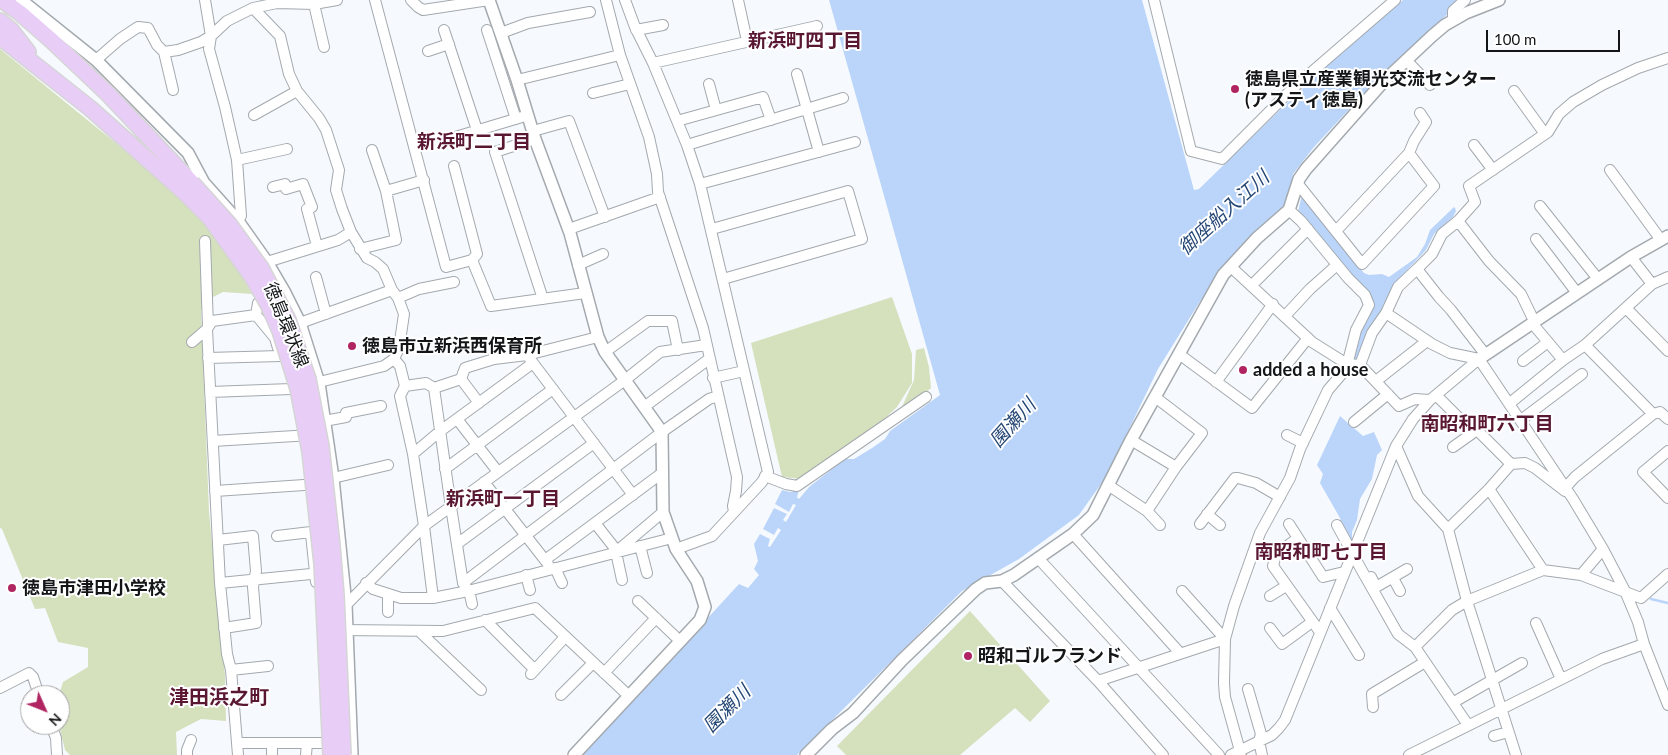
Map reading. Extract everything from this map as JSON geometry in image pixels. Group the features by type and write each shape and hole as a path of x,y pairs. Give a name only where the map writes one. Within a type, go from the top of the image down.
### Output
{"main road":[{"name":"徳島環状線","path":"2,0 20,13 95,81 188,186 253,278 269,306 280,331 298,389 310,452 322,564 328,749"},
{"name":"徳島環状線","path":"0,21 16,36 39,67"},
{"name":"徳島環状線","path":"0,37 188,186 224,218 261,268 288,320 308,379 321,446 332,545 347,749"}],"street":[{"path":"21,0 96,60 188,153 204,183 238,221 267,262 300,323 319,383 333,480 346,605 347,749 352,755"},
{"path":"205,0 211,36 209,49 237,160 241,216 238,221"},
{"path":"164,52 178,50 201,42 211,36 227,21 253,8 277,1 314,4 335,0"},
{"path":"376,0 446,267 472,260 477,254 454,166"},
{"path":"411,0 423,10 437,4 489,0 534,135 569,229 598,337 605,352 662,432 662,512 676,549 697,581 705,607 700,620 574,755"},
{"path":"606,0 620,56 649,137 658,174 658,192 703,328 736,477 734,512"},
{"path":"624,0 688,145 700,184 768,472 762,482 712,536 676,549"},
{"path":"738,0 747,41"},
{"path":"1154,0 1191,151 1222,159 1292,89 1395,0"},
{"path":"1453,20 1453,11 1465,0"},
{"path":"806,755 832,729 853,712 902,660 976,589 985,583 1002,581 1073,534 1093,515 1131,440 1223,275 1257,238 1290,209 1297,186 1306,169 1383,82 1432,36 1453,20 1499,0"},
{"path":"314,4 324,47"},
{"path":"210,392 291,389 384,366 394,360 399,348 404,314 383,269 367,258 351,232 336,190 339,170 326,130 319,118 297,91 289,74 280,36 253,8"},
{"path":"500,33 528,23 590,12"},
{"path":"272,27 274,15"},
{"path":"636,30 663,24"},
{"path":"653,63 817,26"},
{"path":"96,60 120,39 138,27 148,28 157,45 164,52 173,90"},
{"path":"444,30 478,130"},
{"path":"487,30 516,119"},
{"path":"428,51 449,44"},
{"path":"517,80 620,56"},
{"path":"1360,365 1372,333 1386,313 1398,286 1432,254 1442,234 1458,221 1475,202 1469,186 1548,132 1559,114 1573,102 1602,85 1638,68 1668,58"},
{"path":"1406,60 1430,85"},
{"path":"797,74 819,152"},
{"path":"592,93 630,84"},
{"path":"709,84 716,110"},
{"path":"254,115 297,91"},
{"path":"1514,91 1544,134"},
{"path":"677,121 763,97 771,120"},
{"path":"688,145 843,98"},
{"path":"1336,231 1410,153 1414,141 1426,122 1420,113"},
{"path":"452,138 528,115"},
{"path":"543,299 495,152 569,121 605,216"},
{"path":"700,184 855,142"},
{"path":"1474,145 1493,170"},
{"path":"237,160 287,149"},
{"path":"360,249 396,240 386,191 372,150"},
{"path":"1297,186 1362,264 1434,186 1410,153"},
{"path":"1290,209 1370,303 1356,330 1346,369 1328,390 1280,497 1260,533 1252,552 1225,639 1224,683 1237,754 1272,735 1285,720 1396,446 1413,419 1433,398 1482,357 1598,279 1664,238 1610,170"},
{"path":"386,191 424,180"},
{"path":"273,187 285,184 286,189 303,184 312,207 307,209 317,246"},
{"path":"712,229 848,192 862,239 723,279"},
{"path":"569,229 660,197"},
{"path":"1540,206 1598,279"},
{"path":"1458,221 1489,261 1521,294 1533,322 1563,360"},
{"path":"1252,285 1308,229"},
{"path":"267,262 338,240 351,232"},
{"path":"1536,239 1577,293"},
{"path":"206,241 208,358 220,583 227,654 231,670 238,755"},
{"path":"578,265 603,254"},
{"path":"1631,258 1652,284"},
{"path":"472,260 491,306 586,293"},
{"path":"1285,316 1310,289 1337,265"},
{"path":"1231,266 1308,338 1328,354 1347,364 1360,365 1399,406 1415,400 1433,398 1477,430 1511,464"},
{"path":"1417,269 1451,310 1568,491 1603,549 1625,591 1638,622 1644,644 1668,705"},
{"path":"316,277 326,314"},
{"path":"1510,403 1563,360 1585,345 1652,284 1668,277"},
{"path":"300,323 395,294 454,282"},
{"path":"284,291 258,304 256,315 275,338 291,389 300,437 307,486 322,653 320,675 328,749 324,755"},
{"path":"1216,382 1273,304"},
{"path":"1626,308 1668,351"},
{"path":"1386,313 1427,341 1450,353 1482,357"},
{"path":"192,342 208,328 212,321 256,315"},
{"path":"605,352 648,321 672,320 678,350"},
{"path":"461,379 465,368 494,359 530,359 598,337"},
{"path":"1179,354 1252,408 1308,338"},
{"path":"1376,381 1427,341"},
{"path":"1523,361 1548,342"},
{"path":"346,605 424,526 625,380 660,352 706,345"},
{"path":"1585,345 1653,414"},
{"path":"208,358 280,356 308,348"},
{"path":"530,359 633,495"},
{"path":"413,454 439,432 479,403 530,359"},
{"path":"644,407 709,359"},
{"path":"394,360 400,366 405,386 400,396 413,454 433,598"},
{"path":"713,378 744,371"},
{"path":"1521,420 1582,374"},
{"path":"434,388 461,379"},
{"path":"461,379 479,403"},
{"path":"405,386 426,383 434,388"},
{"path":"434,388 457,544 472,604"},
{"path":"445,469 553,389"},
{"path":"1354,422 1388,394"},
{"path":"467,588 525,534 708,399 718,396"},
{"path":"765,476 797,486 926,397"},
{"path":"1147,511 1202,432 1155,397"},
{"path":"324,421 346,417 346,414 381,406"},
{"path":"1568,491 1575,477 1653,414 1660,412 1668,419"},
{"path":"457,419 498,472"},
{"path":"1453,447 1477,430"},
{"path":"213,441 327,434"},
{"path":"1286,435 1303,443"},
{"path":"1131,440 1176,467"},
{"path":"457,544 594,444"},
{"path":"1396,446 1418,496 1448,529 1491,681 1516,755"},
{"path":"1668,451 1644,472 1668,498"},
{"path":"1448,529 1488,490 1511,464 1525,463 1568,491"},
{"path":"215,491 307,486 388,464"},
{"path":"551,566 595,523 662,473"},
{"path":"1200,524 1235,478 1256,483 1280,497"},
{"path":"484,482 551,566 562,583"},
{"path":"1108,485 1147,511 1160,524"},
{"path":"1488,490 1543,570"},
{"path":"617,551 662,512"},
{"path":"1208,514 1220,525"},
{"path":"595,523 617,551 622,580"},
{"path":"1289,524 1323,577 1344,572"},
{"path":"1337,525 1376,587 1407,570"},
{"path":"277,536 311,532"},
{"path":"1073,534 1180,653"},
{"path":"218,540 253,536 256,571 254,580 256,623 224,628"},
{"path":"366,583 373,590 401,598 433,598 467,588 526,575 551,566 672,538"},
{"path":"1298,538 1276,554 1273,566 1320,632"},
{"path":"640,546 647,573"},
{"path":"1581,575 1603,549"},
{"path":"1353,551 1398,634 1415,647 1468,725"},
{"path":"1038,558 1219,755"},
{"path":"220,583 342,570"},
{"path":"1415,647 1452,610 1467,601 1543,570 1581,575 1642,598 1668,574"},
{"path":"526,575 530,590"},
{"path":"1393,578 1400,591"},
{"path":"1002,581 1098,682 1163,755"},
{"path":"1270,596 1286,586"},
{"path":"1182,591 1225,639"},
{"path":"388,594 388,612"},
{"path":"638,601 680,641"},
{"path":"320,630 443,631 535,608 629,696"},
{"path":"1330,608 1359,655"},
{"path":"604,673 656,618"},
{"path":"485,620 533,672 565,637"},
{"path":"1270,628 1282,644 1312,622"},
{"path":"1536,622 1561,679"},
{"path":"420,632 482,690"},
{"path":"1098,682 1225,639"},
{"path":"1409,755 1602,659 1644,644"},
{"path":"1373,707 1372,694 1424,662"},
{"path":"561,695 593,663"},
{"path":"1454,702 1522,663"},
{"path":"231,670 268,666"},
{"path":"0,688 29,673 33,677 36,685"},
{"path":"1248,689 1260,734 1259,741 1262,755"},
{"path":"1494,736 1508,732"},
{"path":"55,735 57,755"},
{"path":"187,755 191,740"},
{"path":"237,743 307,743 328,749 347,749"},
{"path":"272,743 272,755"},
{"path":"306,755 307,743"}],"green space":[{"path":"0,49 176,192 225,247 252,294 223,292 213,297 201,310 209,512 225,676 226,721 201,719 176,732 177,755 70,755 65,750 61,735 70,735 70,685 62,685 63,682 88,667 88,648 58,642 45,608 35,609 0,528"},
{"path":"892,297 912,354 912,383 897,407 866,436 802,479 782,477 751,343"},
{"path":"924,348 929,367 931,388 915,402 901,409 914,380 916,350"},
{"name":"昭和ゴルフランド","path":"970,611 1050,701 1030,722 1015,708 960,755 846,755 837,746"}],"water":[{"path":"829,0 1142,0 1194,190 1199,189 1355,40 1403,0 1463,0 1381,75 1314,147 1293,174 1285,206 1249,237 1199,303 1158,369 1106,477 1079,515 1019,559 962,591 797,755 582,755 739,584 748,588 759,575 754,569 758,561 754,544 760,534 770,539 768,546 770,547 781,530 778,528 774,535 763,529 774,508 787,514 783,520 786,522 796,505 793,504 789,512 775,504 782,490 790,492 799,490 797,497 799,499 809,487 845,459 854,459 872,448 885,439 890,431 940,395"},
{"path":"1302,195 1364,273 1369,275 1382,274 1389,277 1417,257 1425,244 1430,230 1454,207 1456,211 1453,217 1434,234 1426,250 1395,283 1384,313 1357,360 1352,359 1356,339 1373,300 1298,211"},
{"path":"1340,416 1363,436 1374,432 1382,450 1377,455 1372,479 1360,499 1357,520 1352,532 1352,543 1348,542 1340,518 1320,483 1323,474 1317,465"}],"waterway":[{"path":"1651,599 1668,603"}],"place":[{"name":"徳島県立産業観光交流センター (アスティ徳島)","path":"1235,89"},
{"name":"徳島市立新浜西保育所","path":"352,346"},
{"name":"added a house","path":"1243,370"},
{"name":"徳島市津田小学校","path":"12,588"},
{"name":"昭和ゴルフランド","path":"968,656"}],"district":[{"name":"新浜町四丁目","path":"805,41"},
{"name":"新浜町二丁目","path":"474,142"},
{"name":"南昭和町六丁目","path":"1487,424"},
{"name":"新浜町一丁目","path":"503,499"},
{"name":"南昭和町七丁目","path":"1321,552"},
{"name":"津田浜之町","path":"219,698"}],"water label":[{"name":"御座船入江川","path":"1224,213"},
{"name":"園瀬川","path":"1013,423"},
{"name":"園瀬川","path":"727,709"}]}
